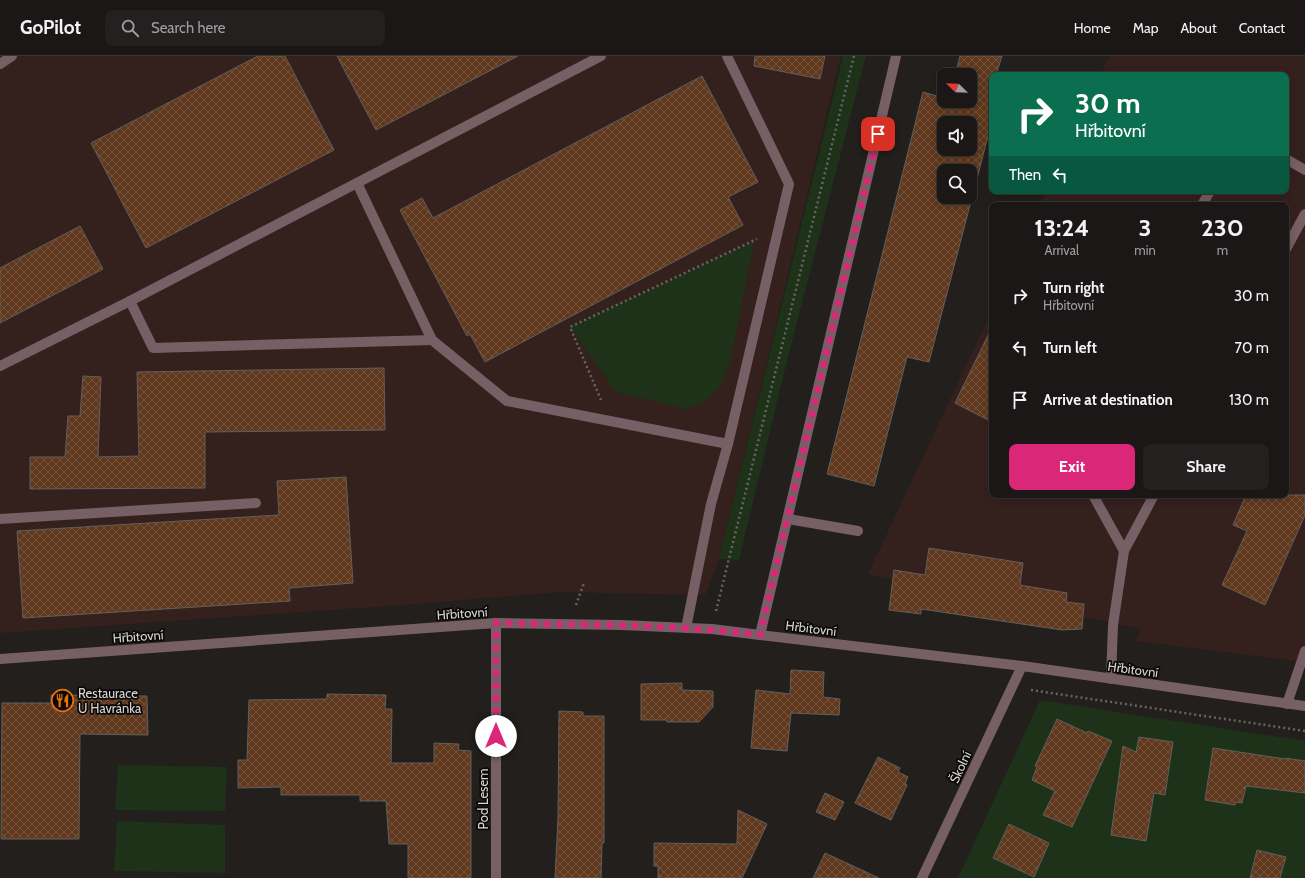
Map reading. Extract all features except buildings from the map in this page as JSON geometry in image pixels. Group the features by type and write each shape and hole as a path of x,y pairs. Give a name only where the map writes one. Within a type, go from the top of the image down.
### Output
{"street":[{"path":"0,64 12,56"},
{"path":"0,366 130,301 601,56"},
{"path":"686,628 711,504 728,444 789,184 727,56"},
{"path":"760,635 896,56"},
{"path":"1289,161 1305,170"},
{"path":"357,183 432,340 506,401 728,444"},
{"path":"1289,243 1305,214"},
{"path":"130,301 153,348 432,340"},
{"path":"1095,498 1124,551"},
{"path":"1111,679 1113,624 1124,551 1152,498"},
{"path":"0,519 256,503"},
{"path":"788,519 858,531"},
{"name":"Hřbitovní","path":"0,659 496,623 686,628 712,629 1022,666 1305,706"},
{"name":"Pod Lesem","path":"496,623 496,878"},
{"path":"1287,704 1305,651"},
{"name":"Školní","path":"922,878 1022,666"}],"path":[{"path":"712,629 854,56"},
{"path":"610,421 570,327 778,229"},
{"path":"1012,688 1305,731"}],"shaded area":[{"path":"0,56 841,56 719,559 705,595 560,592 402,605 0,633"},
{"path":"1109,56 1305,56 1305,662 1136,641 1141,629 1083,617 1084,604 1067,602 1067,593 1020,585 1023,563 930,548 925,575 893,580 868,574 989,316 989,498 1289,498 1289,202 1042,202 1046,194 1289,194 1289,72 1101,72"}],"green space":[{"path":"843,56 866,56 787,361 739,560 719,559"},
{"path":"754,241 730,363 719,388 706,401 687,409 616,392 570,327"},
{"path":"1040,700 1305,741 1305,878 958,878"},
{"path":"118,765 227,767 225,811 115,810"},
{"path":"117,821 225,825 225,873 114,871"}],"place":[{"name":"Restaurace U Havránka","path":"62,700"}],"route":[{"path":"496,736 496,623 621,625 712,629 760,635 878,134"}]}
